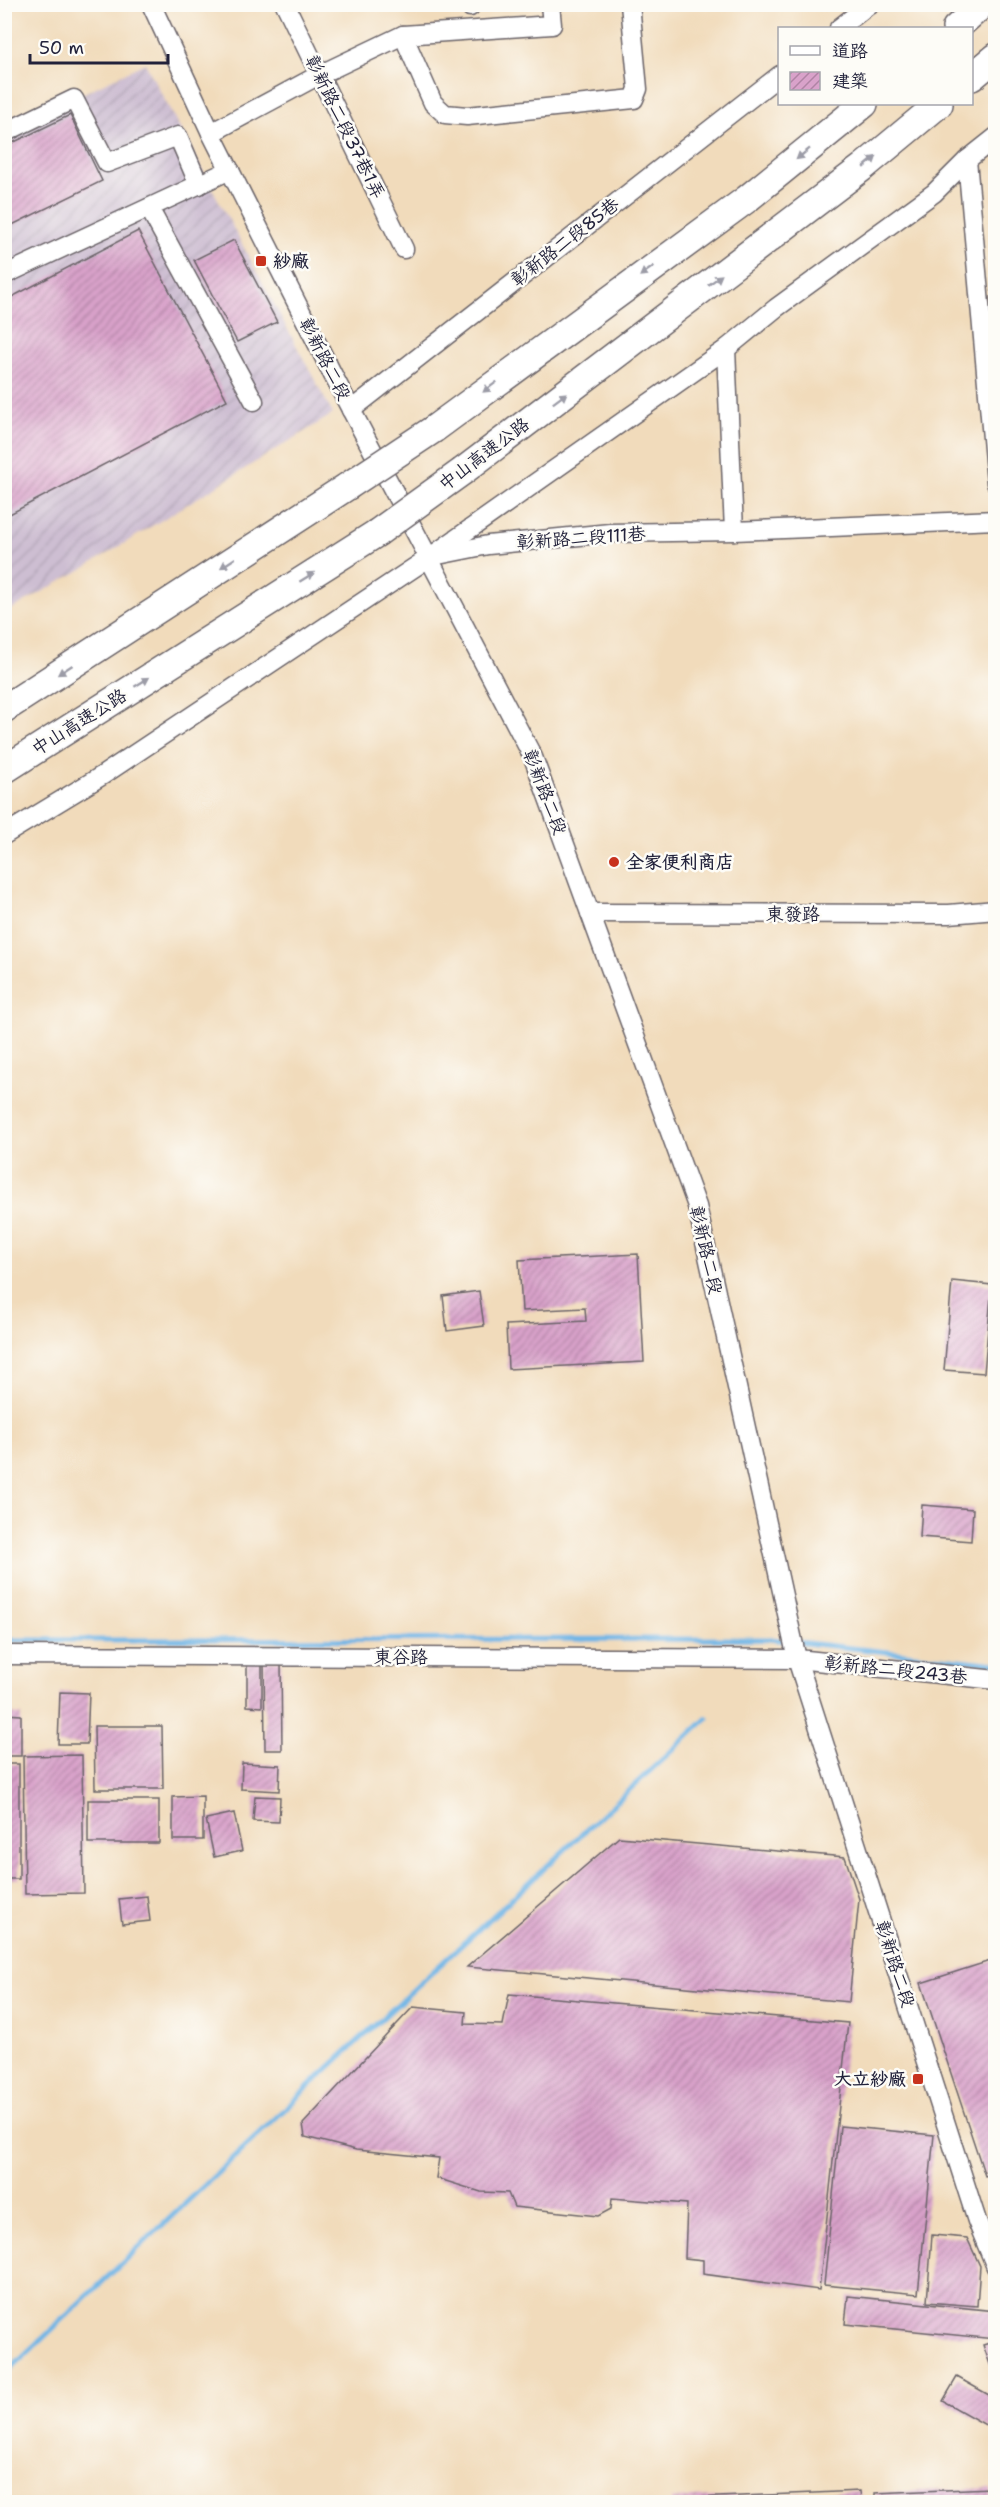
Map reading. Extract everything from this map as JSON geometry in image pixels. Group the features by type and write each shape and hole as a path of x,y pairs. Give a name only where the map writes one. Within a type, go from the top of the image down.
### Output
{"highway":[{"path":"957,27 983,4"},
{"path":"973,76 996,57"},
{"path":"4,709 434,429 747,199 863,105"},
{"name":"中山高速公路","path":"4,770 377,533 463,471 863,167 938,105"}],"street":[{"name":"彰新路二段","path":"151,4 211,133 351,410 430,556 533,757 698,1206 797,1659 977,2221 996,2267"},
{"name":"彰新路二段37巷1弄","path":"285,4 404,249"},
{"path":"211,133 319,75 403,35 552,25 550,4"},
{"path":"403,35 433,103 445,114 467,116 634,99 638,89 630,4"},
{"path":"840,27 870,4"},
{"name":"彰新路二段85巷","path":"351,410 778,77"},
{"path":"4,133 74,99 107,163 178,136 199,185"},
{"path":"4,835 103,775 430,556 726,349 776,308 934,193 967,160 996,137"},
{"path":"967,160 996,483"},
{"path":"4,275 230,170"},
{"path":"149,208 254,401"},
{"path":"726,349 734,531"},
{"name":"彰新路二段111巷","path":"430,556 488,545 610,533 734,531 996,520"},
{"name":"東發路","path":"590,913 949,914 996,910"},
{"name":"東谷路","path":"4,1654 797,1659"},
{"name":"彰新路二段243巷","path":"797,1659 996,1680"}],"shaded area":[{"path":"145,63 333,414 86,567 5,613 5,132"}],"building":[{"path":"70,115 102,181 4,229 4,147"},
{"path":"138,231 227,400 4,517 4,301"},
{"path":"234,240 277,322 237,342 194,260"},
{"path":"638,1254 644,1362 508,1369 506,1325 586,1321 585,1308 522,1311 519,1260"},
{"path":"952,1281 992,1285 984,1373 944,1370"},
{"path":"479,1291 484,1326 447,1331 443,1296"},
{"path":"922,1505 973,1509 971,1541 920,1537"},
{"path":"247,1661 262,1661 262,1707 247,1706"},
{"path":"264,1661 281,1661 282,1750 265,1750"},
{"path":"60,1692 89,1693 87,1744 58,1744"},
{"path":"5,1714 21,1715 21,1756 5,1756"},
{"path":"94,1726 162,1726 163,1789 95,1789"},
{"path":"82,1755 84,1893 25,1894 23,1756"},
{"path":"242,1763 280,1765 279,1791 241,1789"},
{"path":"4,1764 19,1764 19,1879 4,1879"},
{"path":"203,1796 203,1840 173,1840 173,1797"},
{"path":"255,1796 280,1797 279,1822 253,1821"},
{"path":"88,1800 159,1800 159,1843 88,1843"},
{"path":"234,1813 242,1851 214,1857 206,1819"},
{"path":"619,1837 845,1857 859,1899 849,2002 467,1967"},
{"path":"147,1896 150,1921 122,1924 119,1899"},
{"path":"996,1959 996,2174 985,2176 921,1983"},
{"path":"509,1994 848,2023 819,2290 703,2274 703,2260 685,2258 687,2204 612,2198 611,2209 598,2216 514,2207 508,2193 481,2192 436,2178 439,2158 356,2150 305,2137 303,2124 413,2007 466,2012 465,2024 503,2025"},
{"path":"840,2126 934,2135 918,2294 824,2285"},
{"path":"932,2235 967,2238 980,2266 977,2306 927,2302"},
{"path":"848,2296 996,2311 995,2339 845,2324"},
{"path":"996,2341 996,2378 995,2378 983,2345"},
{"path":"957,2377 996,2399 996,2431 943,2401"},
{"path":"991,2488 992,2502 875,2502 875,2493"},
{"path":"860,2491 861,2502 671,2502 671,2499"}],"waterway":[{"path":"4,1640 770,1639 996,1664"},
{"path":"4,2375 320,2076 707,1718"}],"place":[{"name":"紗廠","path":"261,261"},
{"name":"全家便利商店","path":"614,862"},
{"name":"大立紗廠","path":"918,2079"}]}
